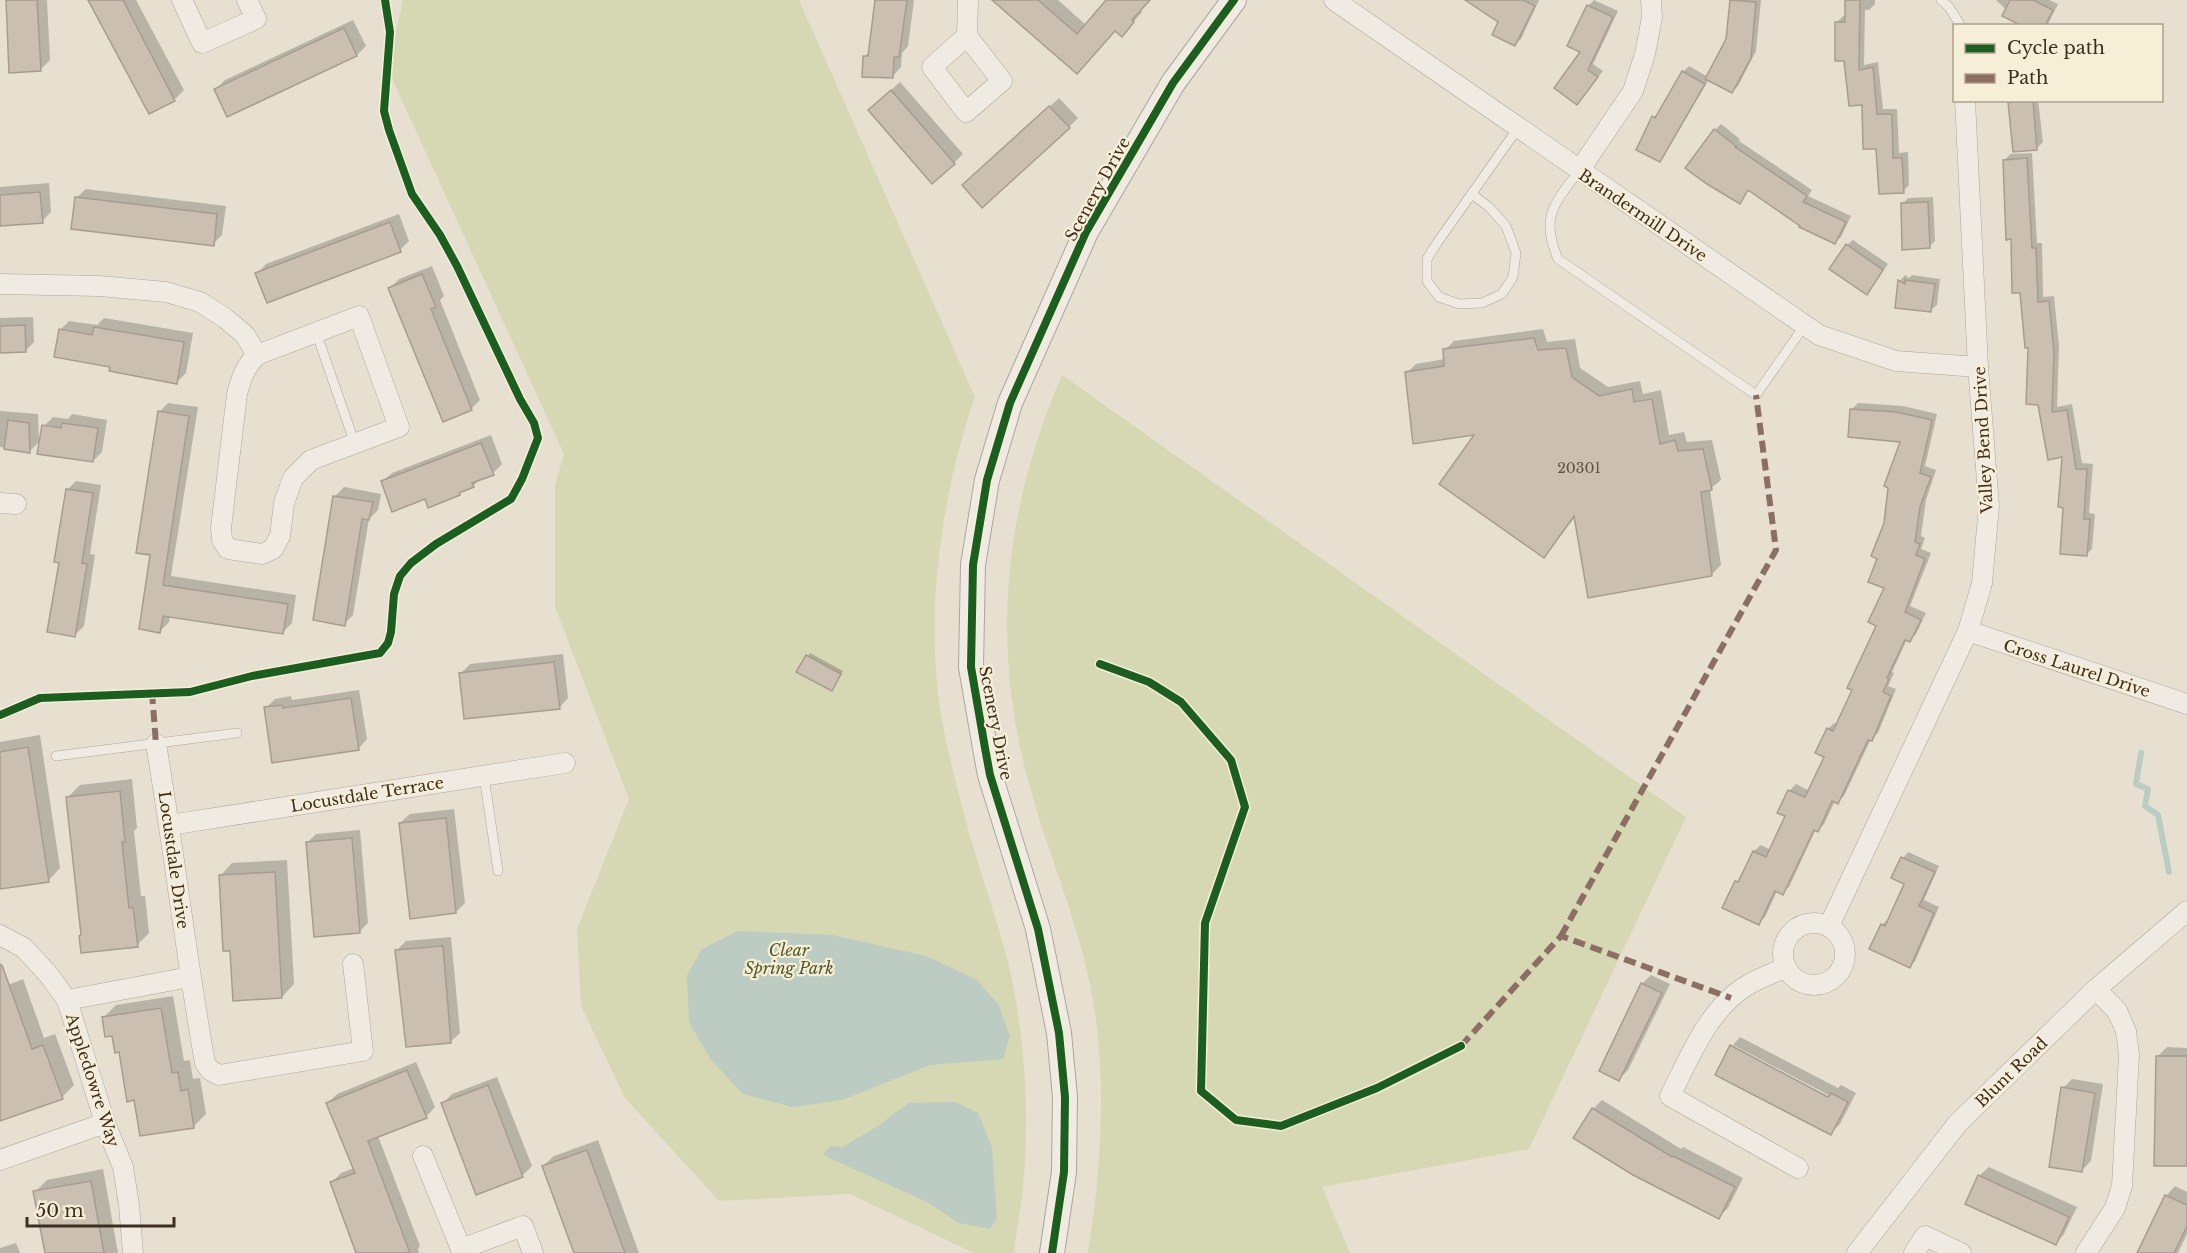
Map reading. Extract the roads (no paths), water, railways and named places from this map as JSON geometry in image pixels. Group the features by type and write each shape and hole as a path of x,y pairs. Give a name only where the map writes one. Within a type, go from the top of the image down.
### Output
{"street":[{"path":"182,0 202,43 256,19 247,0"},
{"path":"967,36 968,0"},
{"name":"Scenery Drive","path":"1052,1253 1064,1172 1065,1097 1059,1033 1038,929 990,775 970,667 973,565 987,480 1010,404 1086,232 1173,82 1234,0"},
{"name":"Brandermill Drive","path":"1334,0 1819,335 1896,361 1978,367"},
{"path":"1579,171 1633,91 1645,54 1652,17 1651,0"},
{"name":"Valley Bend Drive","path":"1829,926 1968,631 1982,583 1989,506 1978,367 1965,102"},
{"path":"0,284 99,286 166,292 200,302 225,318 245,335 257,355"},
{"path":"359,316 399,427 310,460 293,478 284,503 280,536 273,549 262,554 228,549 222,540 221,528 241,377 249,362 257,355 316,332 359,316"},
{"name":"Cross Laurel Drive","path":"1968,631 2187,704"},
{"name":"Locustdale Drive","path":"156,744 170,825 190,977 205,1063 210,1070 219,1074 363,1051 352,964"},
{"name":"Locustdale Terrace","path":"170,825 565,763"},
{"name":"Blunt Road","path":"1857,1253 1958,1124 2096,989 2187,911"},
{"path":"1818,923 1829,926 1838,933 1845,945 1845,963 1840,974 1832,981 1819,986 1806,985 1794,978 1786,967 1783,951 1788,936 1796,928 1807,924 1818,923"},
{"name":"Appledowre Way","path":"0,934 24,948 48,974 67,1000 105,1123 123,1167 134,1253"},
{"path":"1786,967 1754,982 1731,998 1714,1017 1699,1041 1670,1096 1798,1168"},
{"path":"67,1000 190,977"},
{"path":"2086,1253 2115,1208 2122,1186 2129,1055 2126,1031 2117,1011 2096,989"},
{"path":"0,1160 105,1123"},
{"path":"423,1156 461,1249 523,1226 533,1253"},
{"path":"1914,1253 1925,1236 1961,1253"}],"lane":[{"path":"1941,0 1949,7 1960,24"},
{"path":"1472,194 1490,208 1506,226 1516,253 1513,277 1502,294 1482,303 1459,304 1438,297 1427,281 1427,259 1472,194 1518,128"},
{"path":"1579,171 1551,212 1549,239 1558,259 1756,395 1805,325"},
{"path":"316,332 355,444"},
{"path":"56,756 237,733"},
{"path":"484,776 498,871"}],"waterway":[{"path":"2141,753 2136,784 2148,789 2145,806 2158,815 2169,872"}],"park label":[{"name":"Clear Spring Park","path":"789,959"}]}
